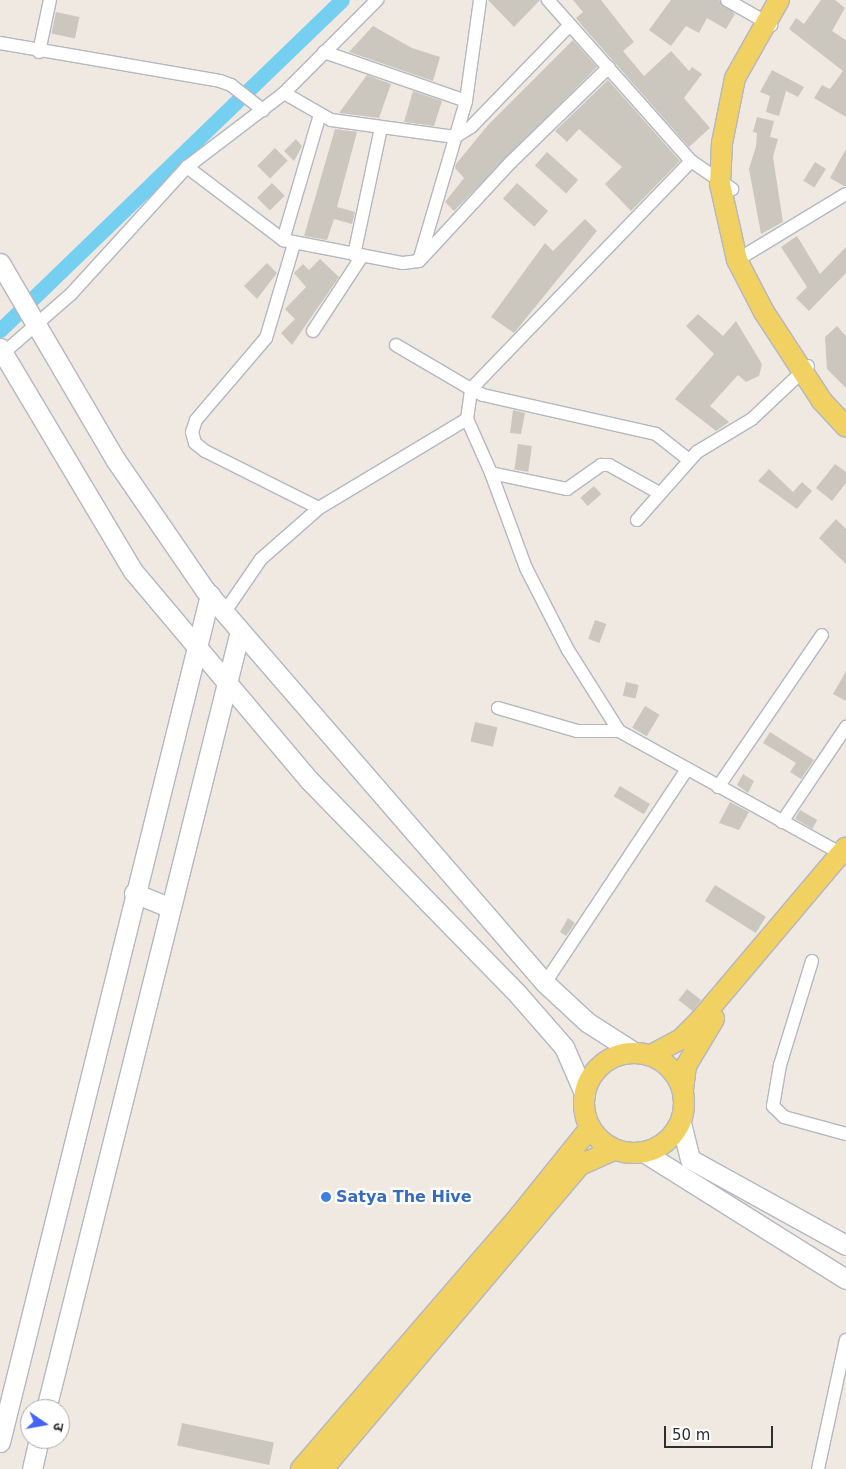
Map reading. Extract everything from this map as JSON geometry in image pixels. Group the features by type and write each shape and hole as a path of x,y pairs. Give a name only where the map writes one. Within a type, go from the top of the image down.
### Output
{"main road":[{"path":"779,0 751,64 738,101 726,187 742,257 764,312 806,368 846,427"},
{"path":"768,24 791,0"},
{"path":"806,368 846,414"},
{"path":"323,1469 580,1165 613,1150 645,1153 660,1147 681,1122 686,1066 709,1025 844,856"},
{"path":"613,1150 590,1128 584,1095 590,1078 602,1065 616,1056 642,1054 680,1039 700,1020 796,915"},
{"path":"642,1054 666,1064 683,1090"},
{"path":"301,1469 520,1215 590,1128"}],"street":[{"path":"39,52 50,0"},
{"path":"377,0 284,93 187,167 71,294 33,321 1,352 133,571 194,647 309,780 516,992 564,1047 584,1095"},
{"path":"419,261 466,101 480,0"},
{"path":"548,0 691,161 726,187"},
{"path":"727,0 768,24"},
{"path":"284,93 331,120 455,137 471,127 570,25"},
{"path":"0,43 39,52 231,85 263,110"},
{"path":"324,52 466,101"},
{"path":"187,167 289,242 403,263 419,261 511,162 609,67"},
{"path":"319,508 205,451 195,443 192,432 196,420 266,338 320,114"},
{"path":"313,331 358,256 380,128"},
{"path":"691,161 471,389 467,419 491,473 526,568 568,650 619,731 844,856"},
{"path":"742,257 846,194"},
{"path":"0,263 115,459 224,613 545,983 587,1022 642,1054"},
{"path":"396,345 471,389 656,434 689,460"},
{"path":"637,520 689,460 752,419 806,368"},
{"path":"224,613 261,559 319,508 467,419"},
{"path":"491,473 567,489 601,465 609,465 659,493"},
{"path":"0,1442 194,647 210,595"},
{"path":"48,1399 169,907 225,683 240,631"},
{"path":"718,787 822,635"},
{"path":"498,708 577,732 619,731"},
{"path":"782,822 846,727"},
{"path":"545,983 687,769"},
{"path":"134,893 169,907"},
{"path":"812,960 780,1065 773,1106 784,1116 846,1134"},
{"path":"681,1122 690,1159 846,1245"},
{"path":"645,1153 846,1279"},
{"path":"818,1469 846,1340"},
{"path":"32,1469 37,1449"}],"building":[{"path":"488,0 540,0 514,27"},
{"path":"573,0 601,0 634,42 623,51 644,76 671,51 689,71 692,67 702,74 684,98 710,128 689,147 576,18 583,12"},
{"path":"671,0 719,0 735,14 726,29 707,18 699,33 686,26 671,46 649,30"},
{"path":"821,0 835,0 845,8 832,31 846,40 846,117 814,98 822,85 830,89 843,71 789,29 796,18 804,24"},
{"path":"56,12 79,17 75,39 51,34"},
{"path":"373,26 412,48 440,57 433,81 349,52"},
{"path":"573,40 597,67 454,211 445,202 464,178 455,168 456,164 488,125"},
{"path":"772,70 804,87 798,97 786,91 779,116 766,112 770,96 760,92"},
{"path":"367,75 391,84 379,118 339,113"},
{"path":"608,80 680,161 631,211 605,184 622,167 579,129 567,142 555,131"},
{"path":"413,91 442,101 434,126 404,122"},
{"path":"757,117 774,121 770,137 778,139 773,157 783,222 761,234 749,169 756,146 757,133 753,132"},
{"path":"335,129 357,132 337,207 355,212 352,224 334,219 327,240 304,236"},
{"path":"296,139 302,146 294,161 284,151"},
{"path":"275,148 288,161 270,178 257,166"},
{"path":"846,149 846,186 844,186 830,178"},
{"path":"547,152 578,180 566,193 535,165"},
{"path":"815,162 826,169 814,188 803,181"},
{"path":"272,183 285,196 270,211 257,198"},
{"path":"517,183 548,211 534,227 503,199"},
{"path":"585,219 597,231 514,333 491,317 545,243 553,251"},
{"path":"797,236 820,274 846,247 846,273 809,311 796,298 807,287 781,247"},
{"path":"320,259 339,277 292,345 281,333 295,319 285,309 306,287 294,273 303,264 309,270"},
{"path":"267,263 277,273 257,299 244,286"},
{"path":"698,314 723,336 736,321 762,364 759,376 746,382 738,375 710,406 729,422 716,431 675,399 714,354 686,326"},
{"path":"837,326 846,336 846,388 827,369 825,337"},
{"path":"513,410 525,413 521,434 510,433"},
{"path":"518,444 532,446 528,472 514,470"},
{"path":"835,464 846,472 846,483 832,501 816,488"},
{"path":"769,469 793,492 802,482 812,491 797,509 758,481"},
{"path":"594,486 601,494 588,506 580,498"},
{"path":"836,519 846,529 846,564 819,538"},
{"path":"595,620 606,624 599,643 588,639"},
{"path":"846,671 846,701 833,694"},
{"path":"626,682 639,685 636,699 623,696"},
{"path":"645,706 660,715 647,736 632,727"},
{"path":"475,722 497,727 493,747 471,741"},
{"path":"770,732 814,760 801,779 790,772 796,763 763,743"},
{"path":"743,774 754,781 748,793 737,785"},
{"path":"620,786 650,804 644,814 614,796"},
{"path":"730,802 749,812 739,830 719,823"},
{"path":"800,810 817,820 812,829 795,819"},
{"path":"715,885 766,917 756,933 705,901"},
{"path":"568,918 575,923 566,936 560,932"},
{"path":"687,989 701,1000 693,1011 678,1000"},
{"path":"182,1423 274,1443 269,1465 177,1445"}],"waterway":[{"path":"0,330 342,0"}],"place":[{"name":"Satya The Hive","path":"326,1197"}]}
